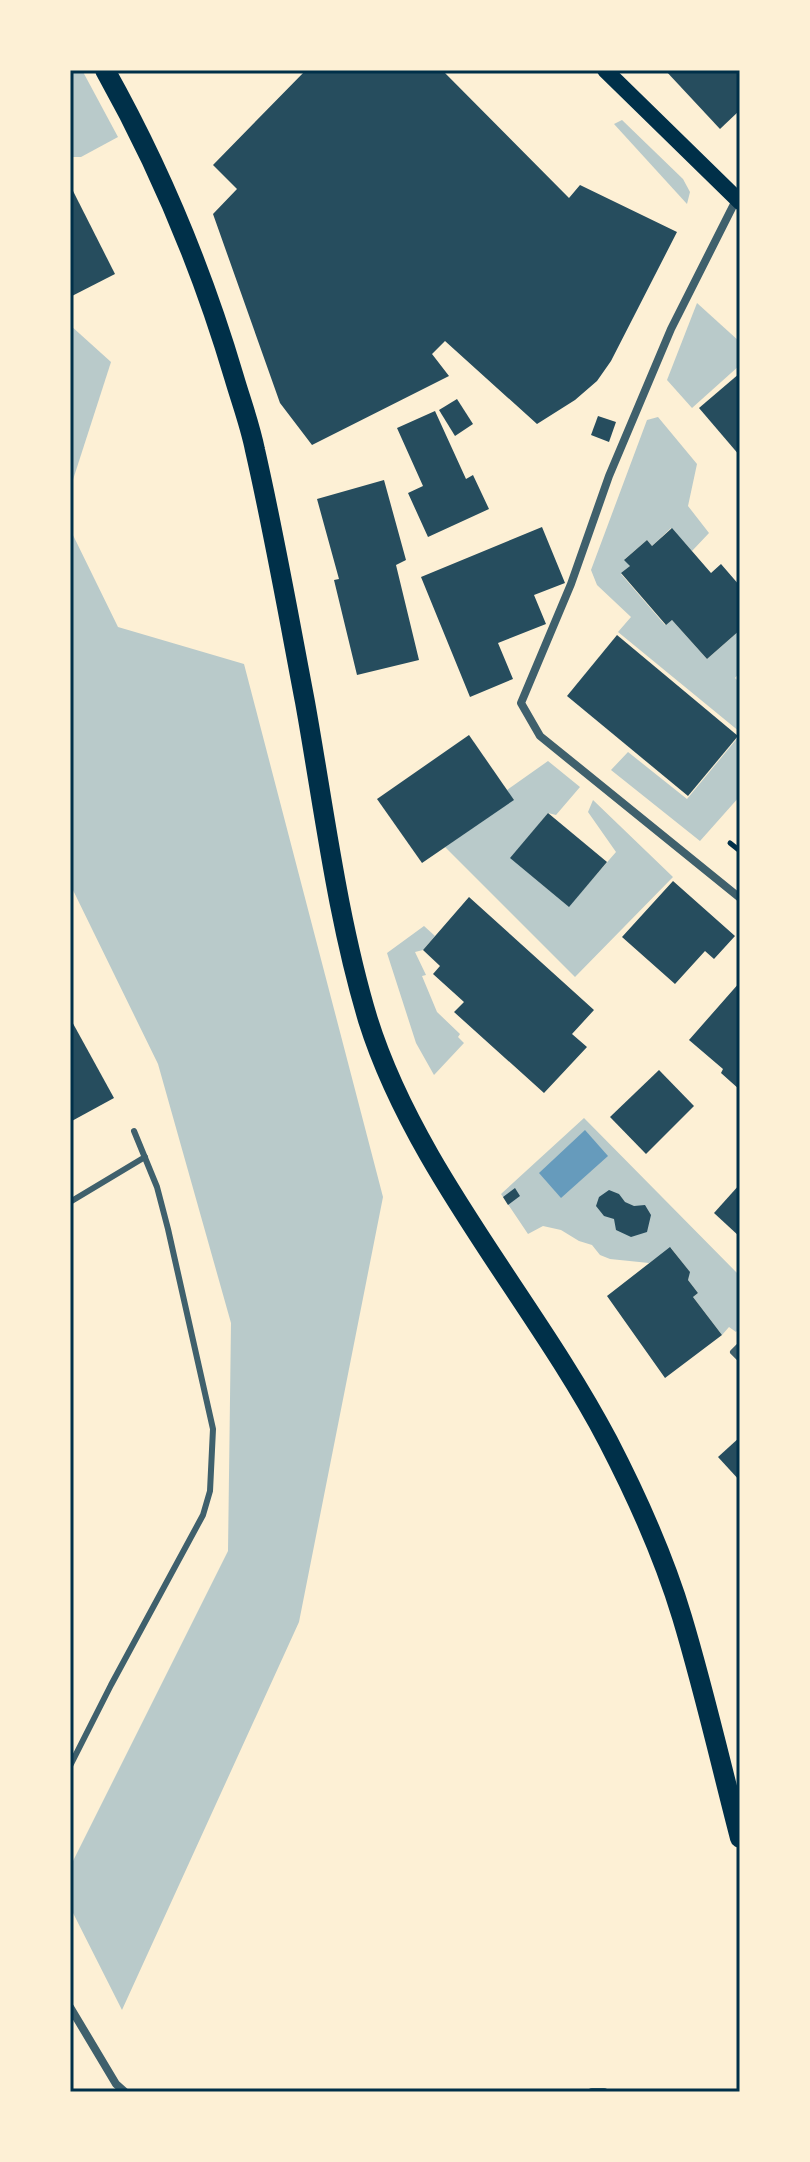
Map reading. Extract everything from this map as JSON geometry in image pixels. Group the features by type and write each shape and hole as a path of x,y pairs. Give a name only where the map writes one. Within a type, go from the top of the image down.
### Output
{"main road":[{"path":"105,70 150,153 187,235 217,320 255,446 347,935 369,1022 396,1089 433,1159 502,1272 555,1349 607,1440 646,1520 681,1614 740,1838"},
{"path":"605,70 739,200"}],"street":[{"path":"739,200 722,225 671,329 609,476 571,584 521,703 540,736 740,898"},
{"path":"70,2007 116,2084 125,2092"},
{"path":"592,2092 604,2092"}],"lane":[{"path":"70,1766 203,1515 210,1491 213,1429 168,1229 134,1131"},
{"path":"70,1202 145,1157"},
{"path":"740,1345 733,1352 740,1359"}],"path":[{"path":"730,843 740,851"}],"shaded area":[{"path":"70,70 82,70 118,137 81,157 70,157"},
{"path":"622,120 683,179 690,192 687,204 614,124"},
{"path":"697,303 740,342 740,365 692,408 667,380"},
{"path":"70,325 111,362 70,489"},
{"path":"658,417 697,464 688,506 709,533 692,551 671,528 652,546 647,540 625,559 630,566 621,574 665,625 672,620 707,659 740,630 740,672 735,678 740,683 740,732 618,632 631,617 597,585 591,570 647,420"},
{"path":"70,529 118,627 244,664 383,1197 299,1622 122,2010 70,1907 70,1867 228,1551 231,1323 158,1064 70,884"},
{"path":"740,735 740,796 700,841 611,770 628,752 687,799"},
{"path":"548,761 580,787 556,815 548,813 511,858 569,906 616,852 588,812 593,800 673,877 575,977 445,847 513,800 507,790"},
{"path":"424,926 435,936 423,950 415,952 426,975 422,976 437,1012 460,1034 458,1037 464,1043 434,1075 416,1043 387,953"},
{"path":"584,1118 740,1276 740,1327 736,1332 729,1327 722,1335 693,1297 698,1293 688,1280 689,1271 671,1248 649,1263 610,1259 600,1255 592,1245 561,1230 543,1226 528,1234 501,1194"}],"water":[{"path":"585,1130 608,1156 561,1198 539,1173"}],"building":[{"path":"306,70 442,70 569,198 580,185 677,232 611,361 597,381 575,400 537,424 445,341 432,354 449,376 312,445 280,403 213,214 237,189 213,165"},
{"path":"665,70 740,70 740,110 720,129"},
{"path":"70,185 115,274 70,297"},
{"path":"740,373 740,456 699,408"},
{"path":"457,399 473,424 455,436 439,410"},
{"path":"435,411 466,479 473,475 489,509 428,537 408,493 423,486 397,428"},
{"path":"598,416 616,422 609,442 591,435"},
{"path":"384,480 406,560 396,565 419,660 357,675 334,580 339,579 317,499"},
{"path":"542,527 565,583 534,595 546,624 498,643 513,679 470,697 421,577"},
{"path":"672,528 711,573 721,564 740,586 740,630 707,659 672,620 666,625 621,573 630,566 624,560 647,540 652,546"},
{"path":"617,635 738,736 688,796 567,696"},
{"path":"469,735 514,800 422,863 377,799"},
{"path":"548,813 607,862 569,907 510,858"},
{"path":"673,881 735,936 714,959 705,951 675,984 622,937"},
{"path":"469,897 594,1010 572,1034 587,1047 544,1093 454,1012 464,1002 433,974 440,966 423,950"},
{"path":"740,982 740,1090 721,1073 723,1069 689,1040"},
{"path":"70,1018 114,1098 70,1122"},
{"path":"659,1070 694,1106 646,1154 610,1117"},
{"path":"740,1184 740,1237 714,1213"},
{"path":"515,1188 520,1196 508,1205 503,1197"},
{"path":"609,1190 634,1206 645,1205 651,1215 647,1232 631,1237 616,1230 614,1219 604,1216 596,1206 599,1197"},
{"path":"670,1247 690,1272 688,1280 698,1293 693,1297 722,1335 665,1378 607,1296"},
{"path":"740,1437 740,1481 718,1457"}]}
